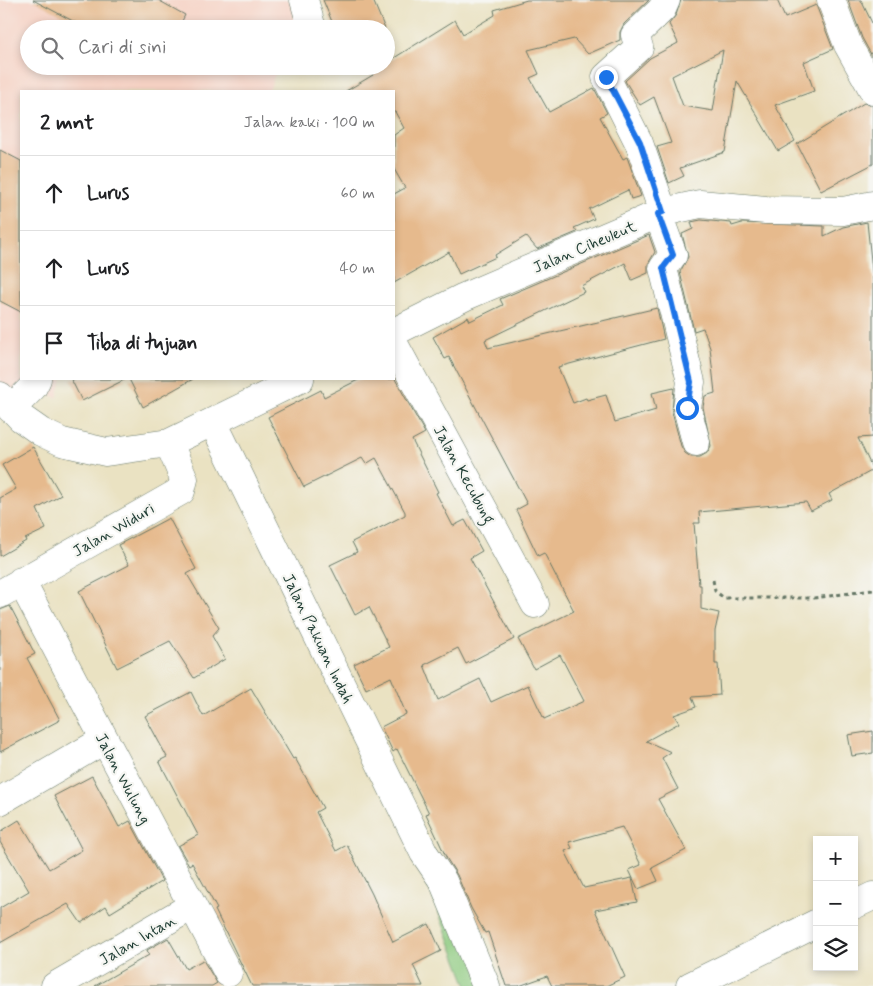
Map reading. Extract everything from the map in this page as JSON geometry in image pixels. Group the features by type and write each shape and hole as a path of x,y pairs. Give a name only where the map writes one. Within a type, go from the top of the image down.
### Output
{"street":[{"path":"666,0 662,9 635,34 639,46 606,77 640,142 673,255 663,268 691,382 687,408 696,442"},
{"path":"831,0 848,45 873,90"},
{"name":"Jalan Ciheuleut","path":"395,332 464,297 661,213 700,204 766,210 843,211 873,205"},
{"name":"Jalan Kecubung","path":"395,346 535,604"},
{"path":"36,380 18,414 62,442 106,452 169,442 298,380"},
{"name":"Jalan Pakuan Indah","path":"213,422 424,853"},
{"name":"Jalan Widuri","path":"11,588 180,491 184,479 169,442"},
{"name":"Jalan Wulung","path":"11,588 104,740 228,973"},
{"path":"0,802 104,740"},
{"path":"424,853 429,888 466,986"},
{"path":"424,853 443,880 486,986"},
{"path":"858,903 873,896"},
{"name":"Jalan Intan","path":"55,986 192,906"},
{"path":"690,986 813,925"}],"path":[{"path":"713,580 716,590 724,598 814,598 873,590"}],"shaded area":[{"path":"0,0 298,0 298,20 20,20 20,75 275,75 269,90 20,90 20,380 62,380 57,398 33,387 0,396"}],"green space":[{"path":"424,853 486,986 467,986 429,888"}],"building":[{"path":"33,0 158,0 185,15 182,20 71,20"},
{"path":"323,0 373,0 381,20 331,20"},
{"path":"527,0 649,0 624,24 620,32 620,40 588,54 574,39 528,50 539,74 530,78 549,112 594,88 607,113 600,117 623,159 627,157 641,196 631,199 628,190 589,209 594,219 574,228 577,232 537,249 526,236 495,255 496,257 459,274 449,252 395,282 395,193 405,188 395,171 395,134 404,128 395,112 395,90 348,90 373,75 395,75 395,57 455,20 463,34 495,15 494,10"},
{"path":"681,0 777,0 785,18 816,5 833,49 804,62 814,91 775,105 795,141 778,151 737,81 725,152 680,168 684,176 669,183 657,147 671,143 654,97 640,105 625,81 650,58 678,43 669,24 676,15","holes":["723,50 713,111 683,106 672,76"]},
{"path":"848,0 861,0 873,25 873,58 862,38"},
{"path":"864,103 873,106 873,164 821,191 797,144"},
{"path":"0,150 20,160 20,311 0,301"},
{"path":"701,220 731,223 732,226 742,223 824,226 824,236 843,227 867,222 873,280 873,437 858,438 873,470 829,494 832,500 811,511 806,502 699,512 700,523 694,523 699,585 701,585 701,609 719,613 715,631 715,664 718,664 720,695 692,697 696,707 674,715 679,723 646,741 671,752 662,758 678,789 658,799 686,850 652,868 658,881 638,889 629,870 641,865 622,827 569,842 572,848 565,851 584,888 632,878 637,902 595,910 625,977 606,986 552,986 547,976 519,986 506,986 488,932 485,933 471,908 457,875 447,859 426,814 429,813 397,749 393,752 381,727 406,714 391,677 366,689 354,664 389,647 369,607 355,615 330,565 357,552 352,542 405,515 405,512 376,458 366,464 362,458 304,487 268,417 321,390 324,397 358,380 395,379 425,433 412,440 438,492 436,493 453,526 465,520 482,551 470,558 514,639 466,664 458,648 424,665 438,700 480,679 491,702 528,685 544,719 584,701 560,655 534,669 518,639 574,611 544,553 538,556 516,510 527,504 449,357 445,359 433,337 468,317 470,321 503,305 500,299 649,235 655,252 648,264 648,273 632,280 625,263 581,286 584,292 485,340 488,348 657,308 664,339 558,367 573,403 586,398 587,400 606,395 615,422 656,410 652,393 674,388 672,412 681,446 685,453 691,457 700,457 707,453 711,446 703,407 705,396 715,393 710,348 703,328 694,331 680,272 688,257 682,234 693,229 691,222"},
{"path":"72,380 124,380 82,401"},
{"path":"130,380 191,380 143,407"},
{"path":"33,447 61,495 37,509 46,529 25,539 26,541 0,556 0,498 16,489 2,465"},
{"path":"169,518 196,569 187,574 219,628 212,636 225,659 194,678 170,641 117,668 79,591 129,565 118,545"},
{"path":"10,606 35,654 27,658 60,720 0,752 0,610"},
{"path":"251,688 293,759 295,758 323,808 316,812 336,851 347,845 372,894 393,942 429,924 441,951 413,965 423,986 252,986 215,910 217,909 192,863 189,865 178,846 198,835 159,761 167,757 145,716 191,692 203,716"},
{"path":"873,731 873,753 852,756 848,735"},
{"path":"92,776 119,827 130,821 162,881 110,913 106,906 81,923 68,904 0,943 0,908 29,891 0,842 0,832 19,820 49,869 82,850 54,796"},
{"path":"168,938 186,969 203,960 217,983 212,986 95,986 149,955 147,950"}],"route":[{"path":"606,77 640,142 663,212 658,214 673,255 668,264 663,268 691,382 687,408"}]}
